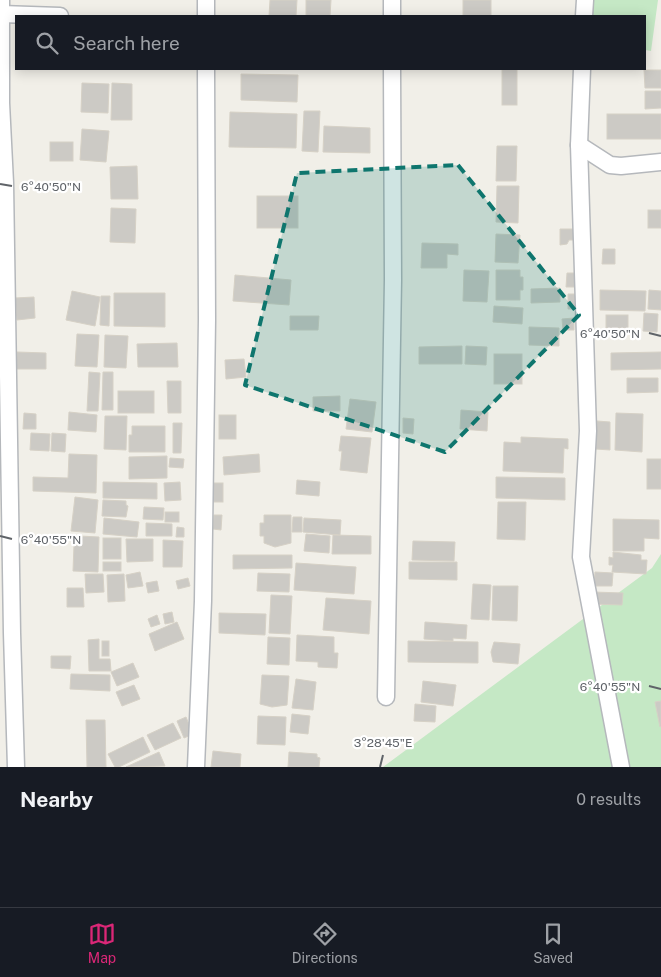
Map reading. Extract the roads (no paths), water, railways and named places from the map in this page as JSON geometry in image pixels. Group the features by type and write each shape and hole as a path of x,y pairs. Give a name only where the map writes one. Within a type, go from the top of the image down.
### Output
{"street":[{"path":"206,0 206,15"},
{"path":"392,0 392,15"},
{"path":"584,15 585,0"},
{"path":"16,767 2,183 1,7 53,15"},
{"path":"196,767 203,601 207,320 206,70"},
{"path":"386,696 392,280 392,70"},
{"path":"582,70 579,145 588,431 582,557 621,767"},
{"path":"579,145 610,164 621,166 661,162"}]}
